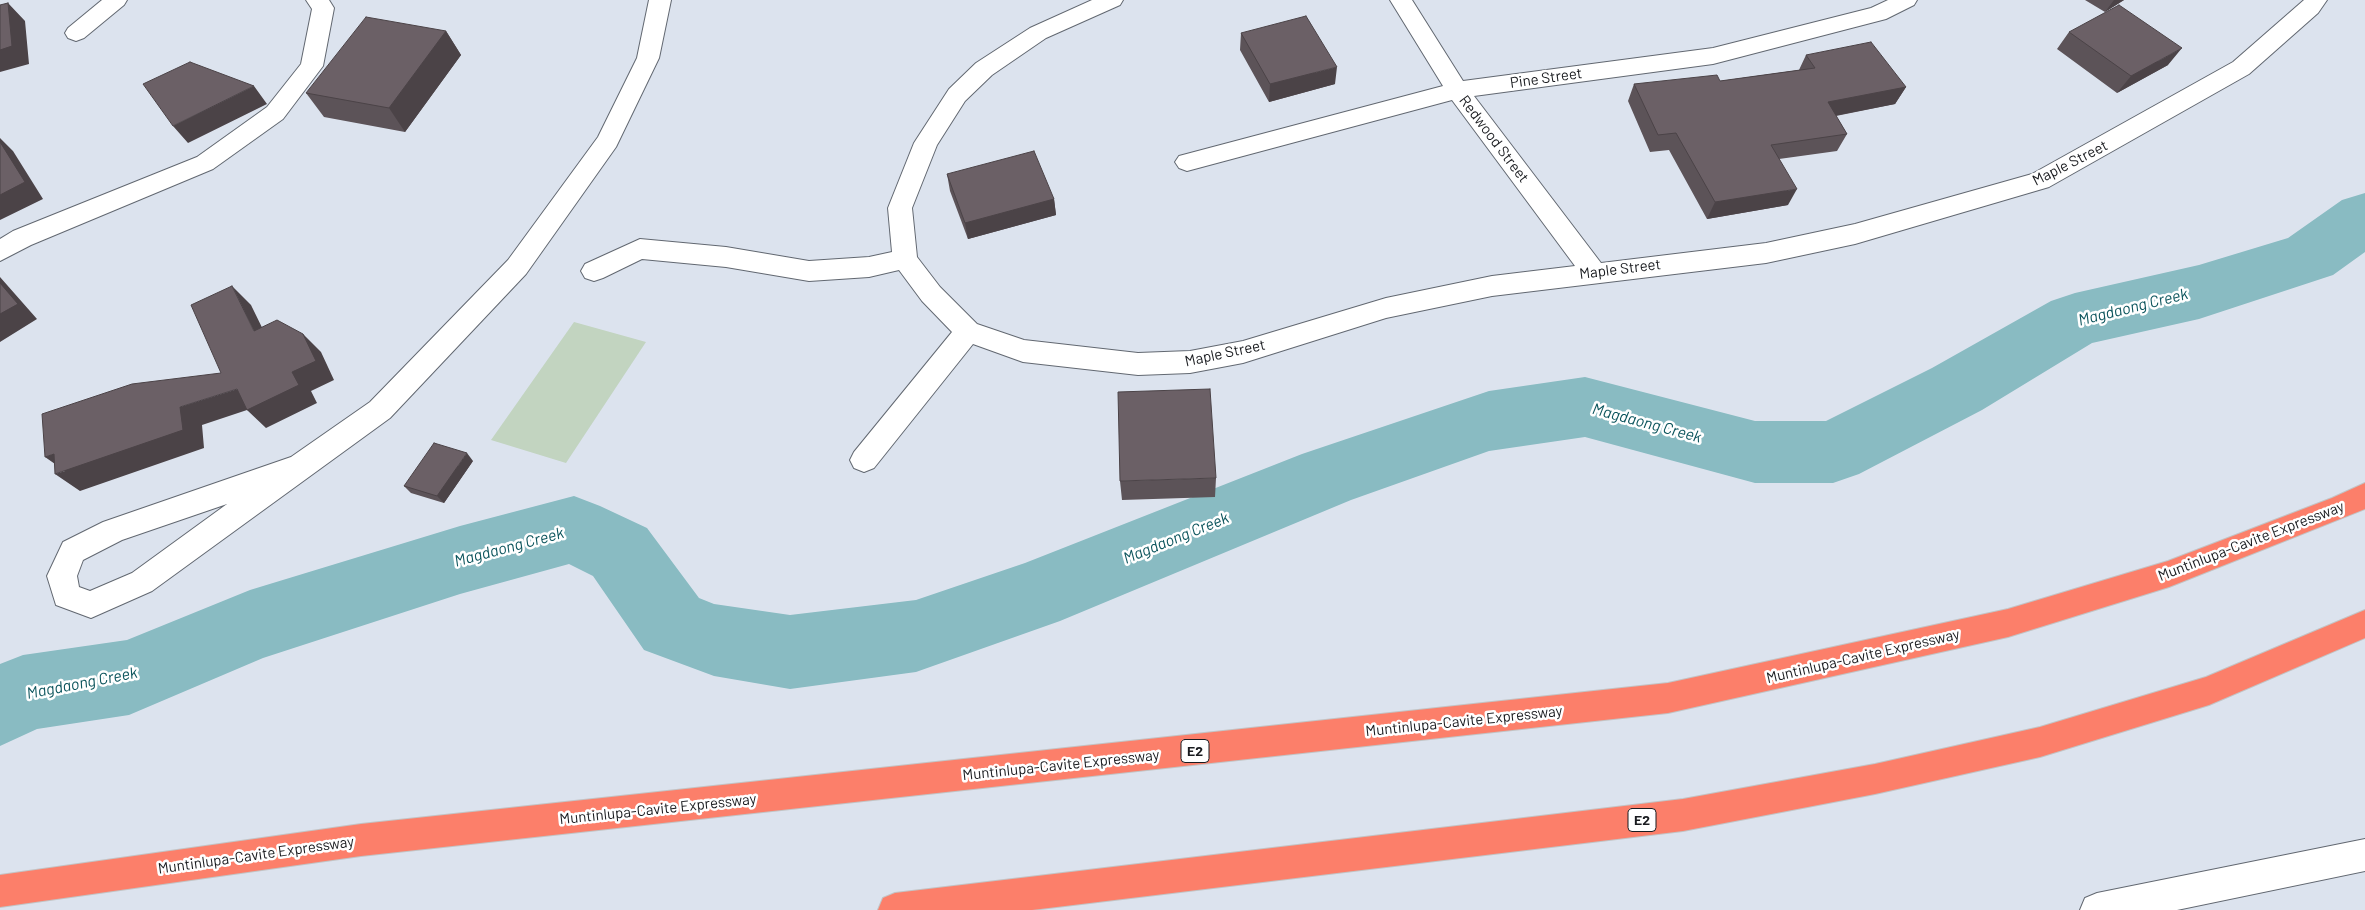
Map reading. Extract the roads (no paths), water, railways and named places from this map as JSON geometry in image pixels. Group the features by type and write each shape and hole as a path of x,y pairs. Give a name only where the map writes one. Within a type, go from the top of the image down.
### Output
{"highway":[{"name":"Muntinlupa-Cavite Expressway","path":"0,891 361,840 1668,698 2008,623 2169,574 2342,507 2365,495"},
{"name":"E2","path":"895,910 1683,815 1875,779 2040,742 2209,692 2365,624"}],"street":[{"path":"76,33 116,0"},
{"path":"0,251 22,238 205,163 275,113 312,66 324,8 317,0"},
{"path":"300,466 113,531 74,551 62,576 66,596 91,605 142,582 380,410 517,267 608,141 648,58 660,0"},
{"path":"594,271 640,250 726,257 809,271 869,267 905,259 900,208 926,143 957,95 984,69 1038,34 1112,0"},
{"name":"Redwood Street","path":"1401,0 1457,90 1594,272"},
{"name":"Pine Street","path":"1187,162 1457,90 1713,56 1878,14 1906,0"},
{"name":"Maple Street","path":"905,259 931,294 968,331 1023,351 1138,364 1190,362 1243,352 1386,308 1492,286 1594,272 1766,253 1855,234 2040,181 2241,68 2310,8 2316,0"},
{"path":"864,460 968,331"},
{"path":"2097,910 2365,855"}],"waterway":[{"name":"Magdaong Creek","path":"0,707 23,693 129,677 250,626 460,560 574,529 620,552 672,625 714,640 790,652 916,636 1033,596 1328,476 1489,421 1585,407 1755,452 1833,452 1957,389 2075,320 2199,292 2310,257 2365,218"}]}
